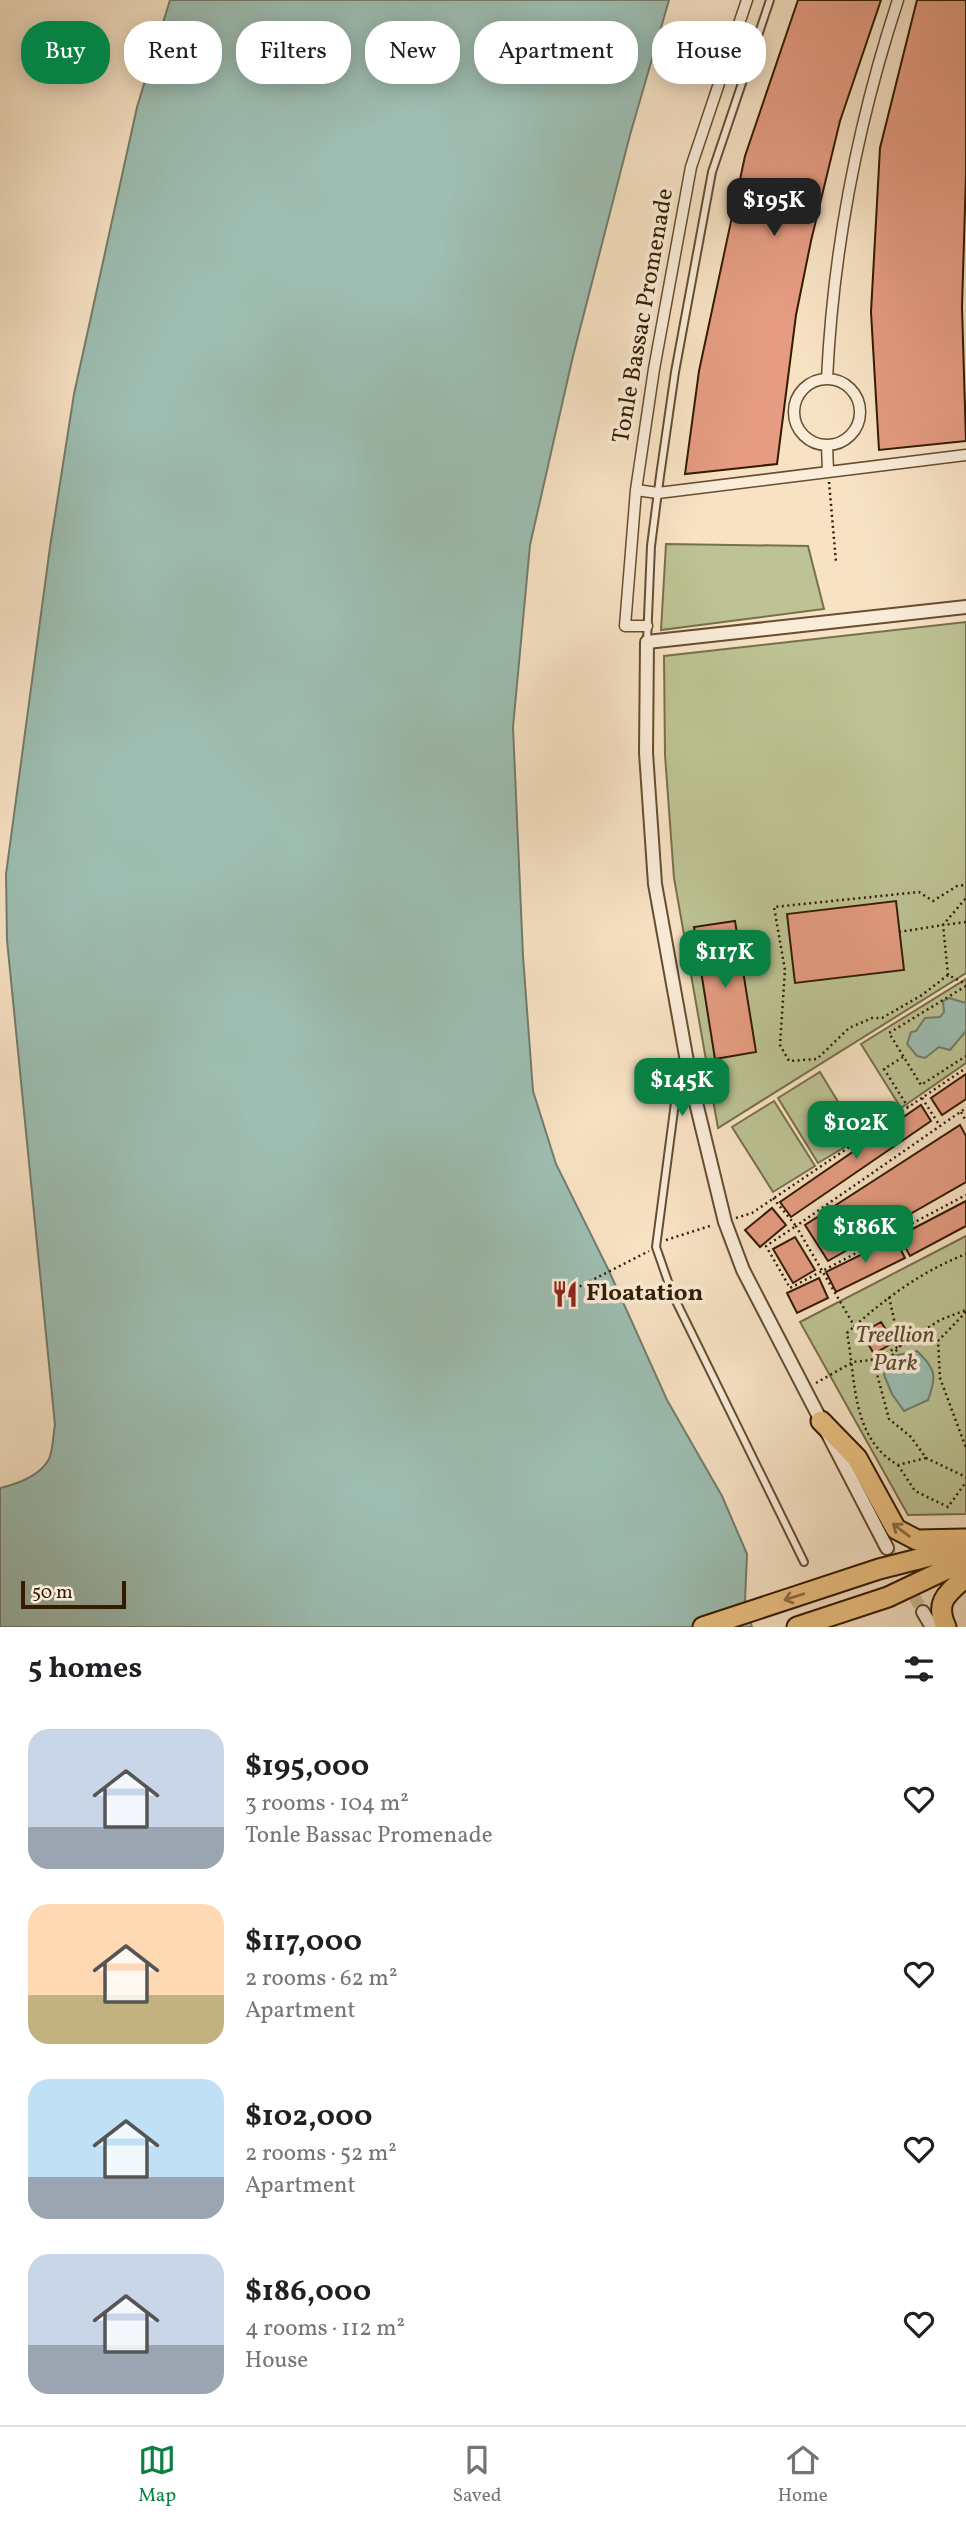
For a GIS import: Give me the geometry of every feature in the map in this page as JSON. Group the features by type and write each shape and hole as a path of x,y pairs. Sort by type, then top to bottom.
{"main road":[{"path":"821,1421 857,1458 896,1529 917,1540 966,1539"},
{"path":"703,1627 859,1576 966,1547"},
{"path":"797,1627 926,1581 966,1560"},
{"path":"946,1627 940,1611 943,1602 966,1577"}],"street":[{"name":"Tonle Bassac Promenade","path":"647,625 625,626 636,490 654,369 691,167 747,0"},
{"path":"827,379 830,314 856,149 898,0"},
{"path":"827,379 849,387 859,402 860,411 855,429 849,436 827,445 805,437 795,420 794,411 796,401 807,386 827,379"},
{"path":"827,445 828,471"},
{"path":"636,490 658,493 966,455"},
{"path":"887,1548 743,1270 725,1222 690,1078 655,884 646,753 647,642 966,607"},
{"path":"923,1612 932,1627"}],"lane":[{"path":"647,642 651,546 658,493 675,373 712,172 770,0"},
{"path":"690,1078 678,1080 656,1247 672,1293 804,1562"}],"path":[{"path":"830,486 836,562"},
{"path":"948,975 922,995 882,1018 872,1018 849,1028 817,1059 789,1061 780,1045 785,970 774,908 919,892 933,901 957,886 966,885"},
{"path":"948,975 943,925 966,898"},
{"path":"899,932 966,922"},
{"path":"948,975 966,985 889,1033 921,1086 966,1056"},
{"path":"904,1057 884,1069 908,1107"},
{"path":"565,1294 671,1237 752,1213 966,1068"},
{"path":"922,1098 940,1125"},
{"path":"966,1108 766,1246 790,1288 966,1195"},
{"path":"961,1112 966,1121"},
{"path":"773,1198 796,1226 855,1326"},
{"path":"900,1346 877,1374 889,1419 911,1437 926,1458 966,1479 948,1507 915,1491 898,1465 882,1455 864,1424 852,1378 853,1362 847,1334 889,1296 939,1265 966,1254"},
{"path":"889,1296 900,1346"},
{"path":"804,1390 853,1362 871,1360 940,1321 966,1311"},
{"path":"966,1311 939,1341 940,1378 966,1448"},
{"path":"898,1465 926,1458"}],"green space":[{"path":"666,544 808,546 824,609 661,630"},
{"path":"966,622 966,973 718,1128 674,878 665,755 664,656"},
{"path":"966,979 966,1063 901,1108 861,1044"},
{"path":"820,1072 860,1138 818,1163 778,1098"},
{"path":"774,1101 815,1166 773,1192 732,1127"},
{"name":"Treellion Park","path":"966,1236 966,1514 908,1515 800,1322"}],"water":[{"path":"170,0 669,0 663,21 652,21 652,59 573,356 530,545 513,727 523,956 533,1091 556,1164 609,1271 667,1400 722,1496 747,1554 745,1602 752,1627 0,1627 0,1488 28,1478 45,1465 51,1452 55,1425 7,940 6,874 50,547 74,394 137,107 144,84 222,84 222,21 164,21"},
{"path":"949,998 966,1003 966,1031 950,1050 939,1047 925,1058 917,1056 907,1044 911,1032 916,1031 925,1018 940,1017 944,1012 943,1001"},
{"path":"917,1351 931,1368 933,1385 928,1400 904,1411 892,1394 884,1375 892,1356"}],"building":[{"path":"798,0 881,0 840,121 811,241 796,315 777,464 685,474 699,371 745,156"},
{"path":"917,0 966,0 966,174 962,307 966,441 879,450 871,312 880,148"},
{"path":"896,901 904,970 795,983 787,914"},
{"path":"735,921 756,1052 715,1059 694,927"},
{"path":"966,1074 966,1099 942,1115 931,1098"},
{"path":"921,1105 931,1121 791,1217 780,1202"},
{"path":"960,1125 966,1136 966,1182 828,1261 805,1225"},
{"path":"966,1201 966,1226 910,1256 899,1236"},
{"path":"772,1208 786,1225 760,1247 745,1230"},
{"path":"795,1237 815,1270 793,1283 773,1249"},
{"path":"895,1238 905,1258 836,1292 826,1272"},
{"path":"819,1278 828,1298 797,1313 787,1293"},
{"path":"881,1322 894,1342 874,1354 862,1333"}],"tunnel":[{"path":"887,1548 923,1612"}],"place":[{"name":"Floatation","path":"565,1294"}]}
